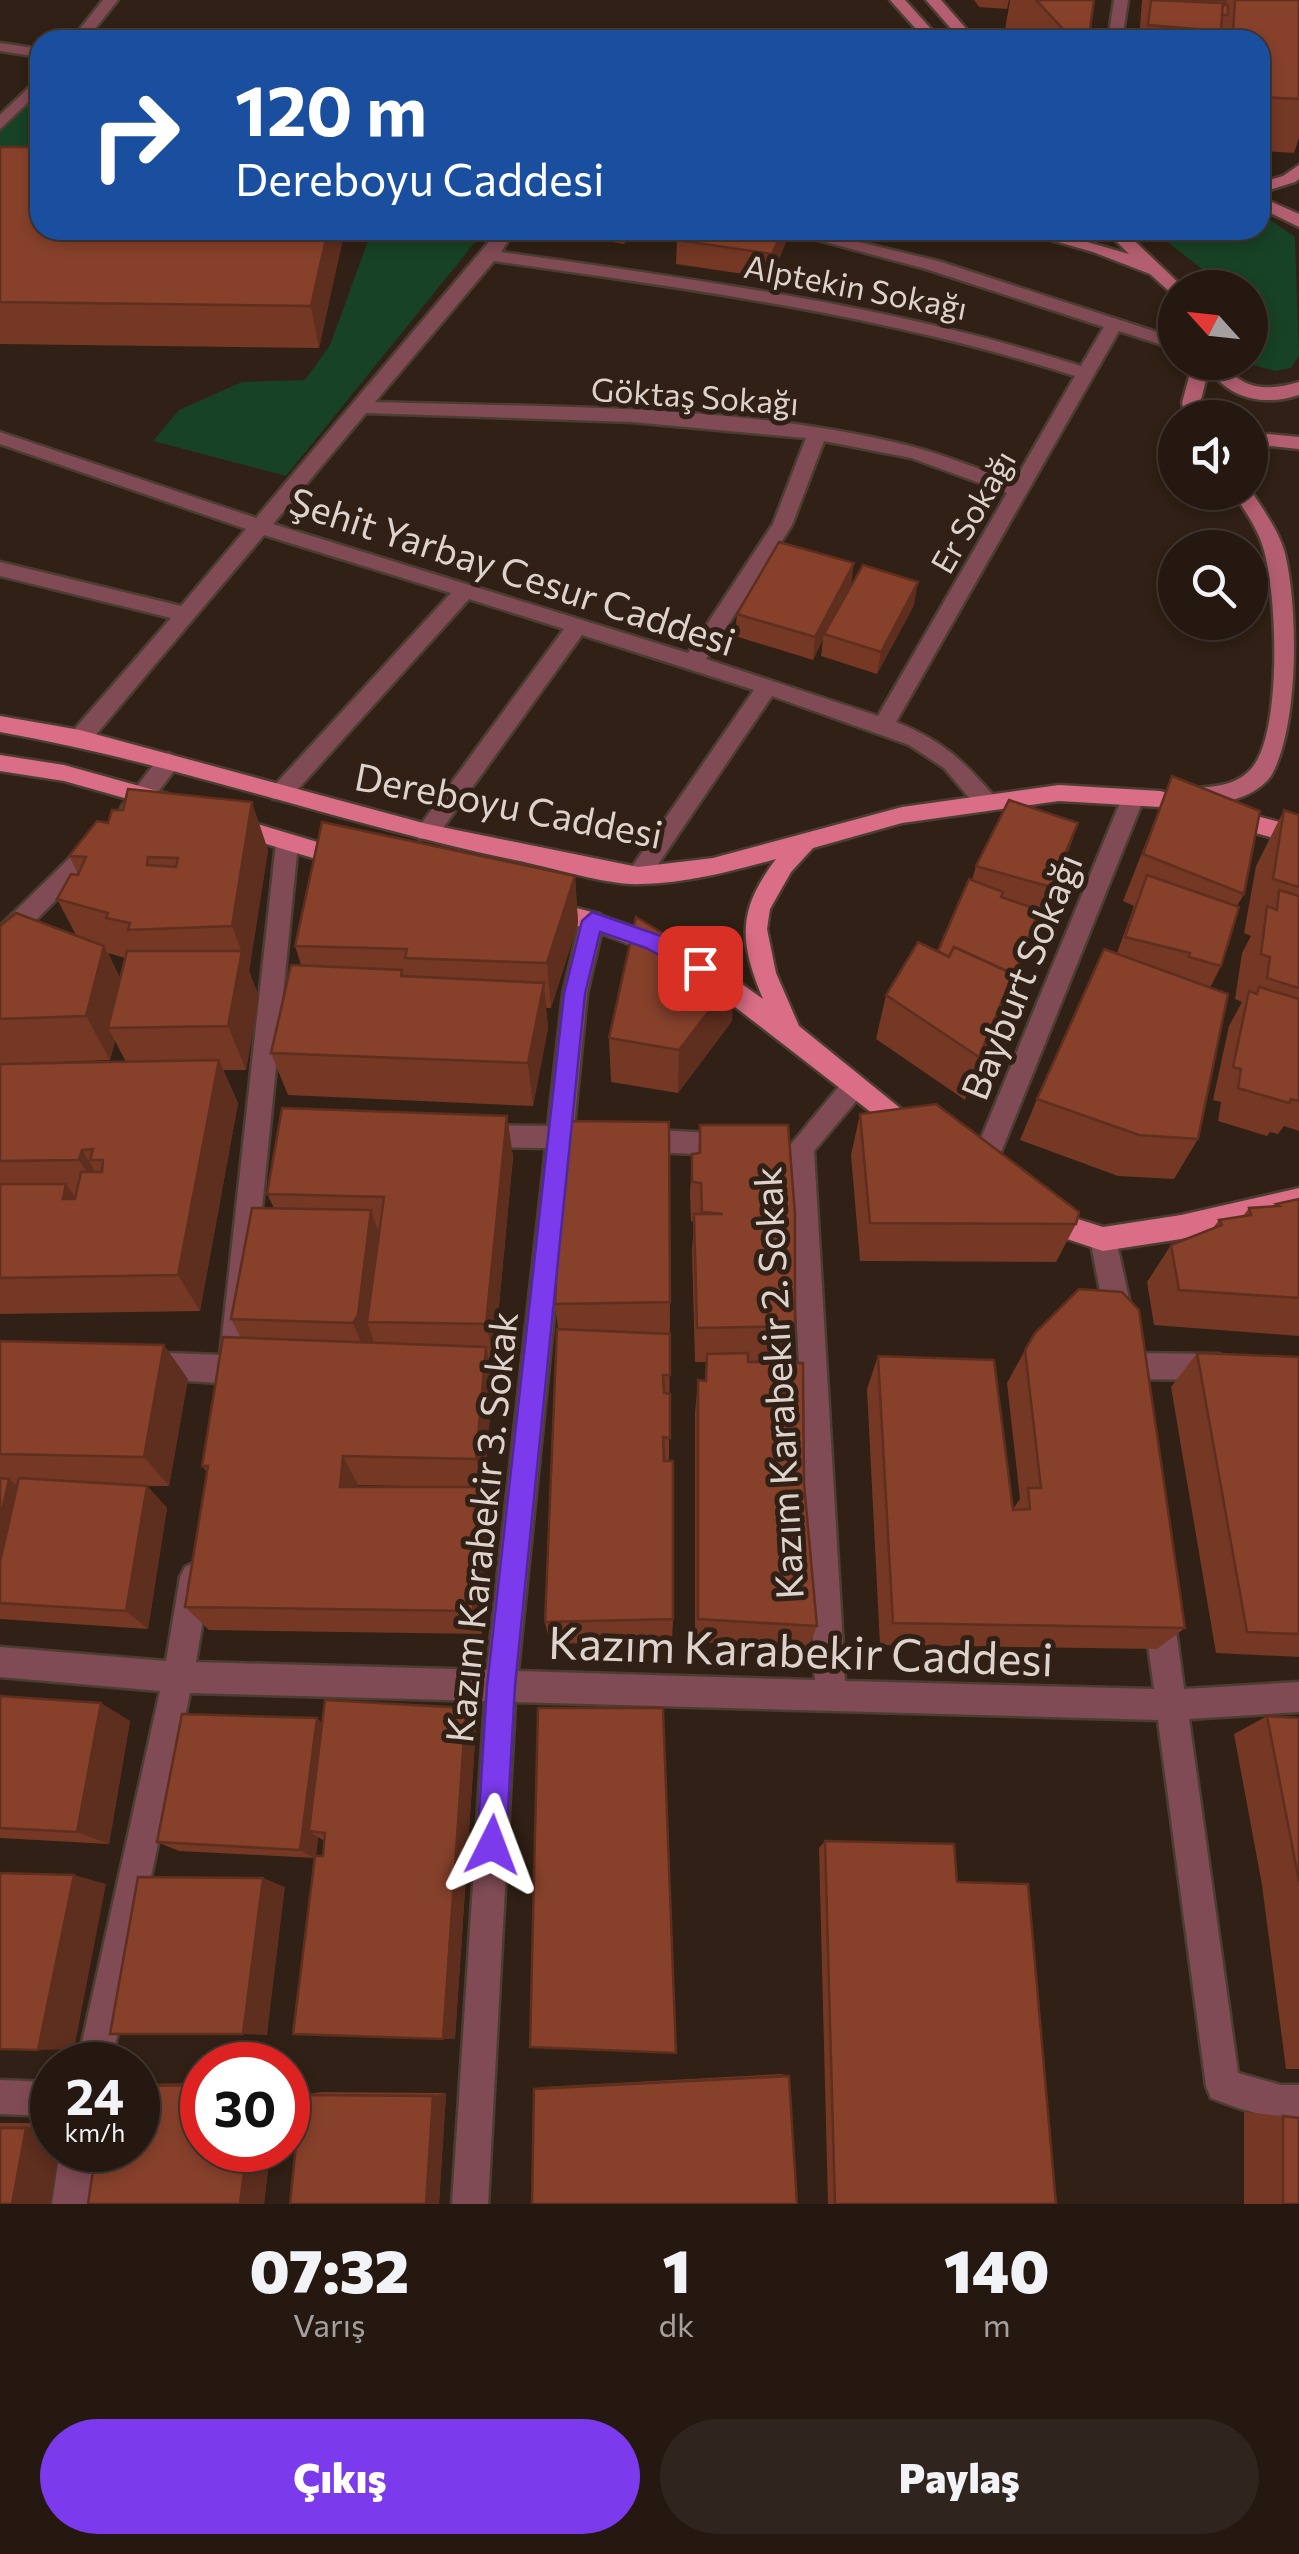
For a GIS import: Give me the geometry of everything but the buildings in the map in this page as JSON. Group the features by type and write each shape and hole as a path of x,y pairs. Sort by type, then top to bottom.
{"main road":[{"name":"Dereboyu Caddesi","path":"0,724 80,738 427,834 638,876 676,874 713,866 902,815 1059,793 1160,799 1299,836"},
{"path":"0,763 64,773 145,795 287,844 364,864"},
{"path":"790,1032 761,970 754,934 760,897 778,868 809,838"},
{"path":"516,902 592,921 654,942 685,959 790,1032 930,1148"},
{"path":"1015,1208 1056,1227 1103,1239 1181,1227 1299,1200"}],"street":[{"path":"86,30 111,0"},
{"path":"897,0 925,30"},
{"path":"934,0 960,30"},
{"path":"1116,30 1121,0"},
{"path":"0,47 30,52"},
{"path":"0,124 30,92"},
{"path":"1270,185 1288,179 1299,170"},
{"path":"1270,206 1299,222"},
{"path":"80,738 500,240"},
{"path":"830,240 932,265 1158,339"},
{"path":"1066,240 1099,248 1158,271"},
{"path":"1125,240 1158,271"},
{"name":"Alptekin Sokağı","path":"490,254 819,306 969,337 1086,373"},
{"name":"Er Sokağı","path":"883,726 1114,326"},
{"path":"1226,380 1255,394 1274,396 1299,388"},
{"name":"Göktaş Sokağı","path":"360,407 686,422 816,434 904,451 1018,490"},
{"path":"693,662 782,526 816,434"},
{"name":"Şehit Yarbay Cesur Caddesi","path":"0,438 258,526 693,662 883,726 917,739 952,762 985,801"},
{"path":"1268,440 1299,444"},
{"path":"1160,799 1206,798 1239,790 1263,771 1278,742 1283,708 1281,614 1273,546 1252,510"},
{"path":"0,569 185,614"},
{"path":"281,793 465,591"},
{"path":"427,834 577,626"},
{"path":"638,876 767,688"},
{"path":"0,941 145,795 169,761"},
{"name":"Bayburt Sokağı","path":"975,1181 1133,798"},
{"path":"226,1406 266,1134 251,1095 287,844"},
{"name":"Kazım Karabekir 3. Sokak","path":"470,2204 501,1686 574,994 592,921"},
{"name":"Kazım Karabekir 2. Sokak","path":"831,1695 782,1147 854,1086"},
{"path":"446,1136 560,1136 782,1147"},
{"path":"1103,1239 1134,1404"},
{"path":"116,1364 232,1368"},
{"path":"1129,1366 1242,1366"},
{"path":"99,2042 178,1677 202,1542"},
{"path":"1156,1592 1223,2086 1280,2102 1299,2102"},
{"name":"Kazım Karabekir Caddesi","path":"0,1662 178,1677 1170,1706 1299,1697"},
{"path":"0,2097 30,2098"},
{"path":"70,2204 75,2172"}],"green space":[{"path":"30,104 30,181 0,183 0,127"},
{"path":"1270,220 1295,237 1299,356 1291,368 1268,369 1268,270 1203,270 1165,240 1270,240"},
{"path":"368,240 477,240 286,476 153,441 179,410 242,382 305,380 330,345"}],"route":[{"path":"492,1845 501,1686 574,994 592,921 654,942 700,968"}]}
